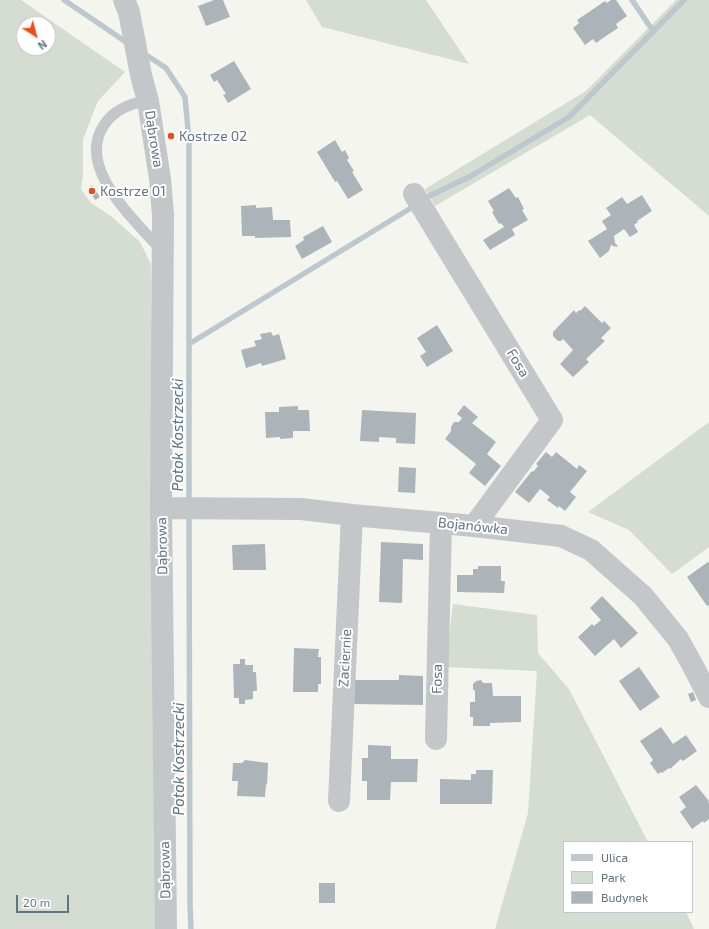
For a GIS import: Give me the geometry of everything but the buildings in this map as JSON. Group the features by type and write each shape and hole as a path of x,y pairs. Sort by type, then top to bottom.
{"street":[{"name":"Dąbrowa","path":"124,0 129,12 132,33 148,101 160,179 163,215 169,509 166,929"},
{"name":"Fosa","path":"414,194 552,420 474,526"},
{"name":"Bojanówka","path":"169,509 301,509 561,536 592,550 643,596 678,639 694,666 709,697"},
{"name":"Zaciernie","path":"338,801 352,515"},
{"name":"Fosa","path":"436,739 441,523"}],"lane":[{"path":"148,101 136,103 120,110 108,118 100,132 97,146 97,161 110,189 163,253"}],"green space":[{"path":"0,0 21,0 44,16 16,16 16,56 56,56 56,24 125,72 98,101 83,139 83,176 81,189 91,203 111,216 140,242 151,264 158,929 0,929"},
{"path":"306,0 426,0 469,64 322,27"},
{"path":"676,0 709,0 709,216 590,115 435,206 425,189 586,91"},
{"path":"709,422 709,547 672,574 629,530 588,512"},
{"path":"453,604 537,615 538,653 569,689 647,841 563,841 563,913 686,913 694,929 495,929 528,813 537,671 445,667"}],"waterway":[{"name":"Potok Kostrzecki","path":"64,0 129,44"},
{"path":"632,0 653,31"},
{"path":"429,196 471,176 569,117 684,0"},
{"name":"Potok Kostrzecki","path":"143,53 166,68 185,97 189,140 189,504"},
{"path":"189,344 411,208"},
{"name":"Potok Kostrzecki","path":"189,512 191,929"}],"place":[{"name":"Kostrze 02","path":"171,136"},
{"name":"Kostrze 01","path":"92,191"}]}
